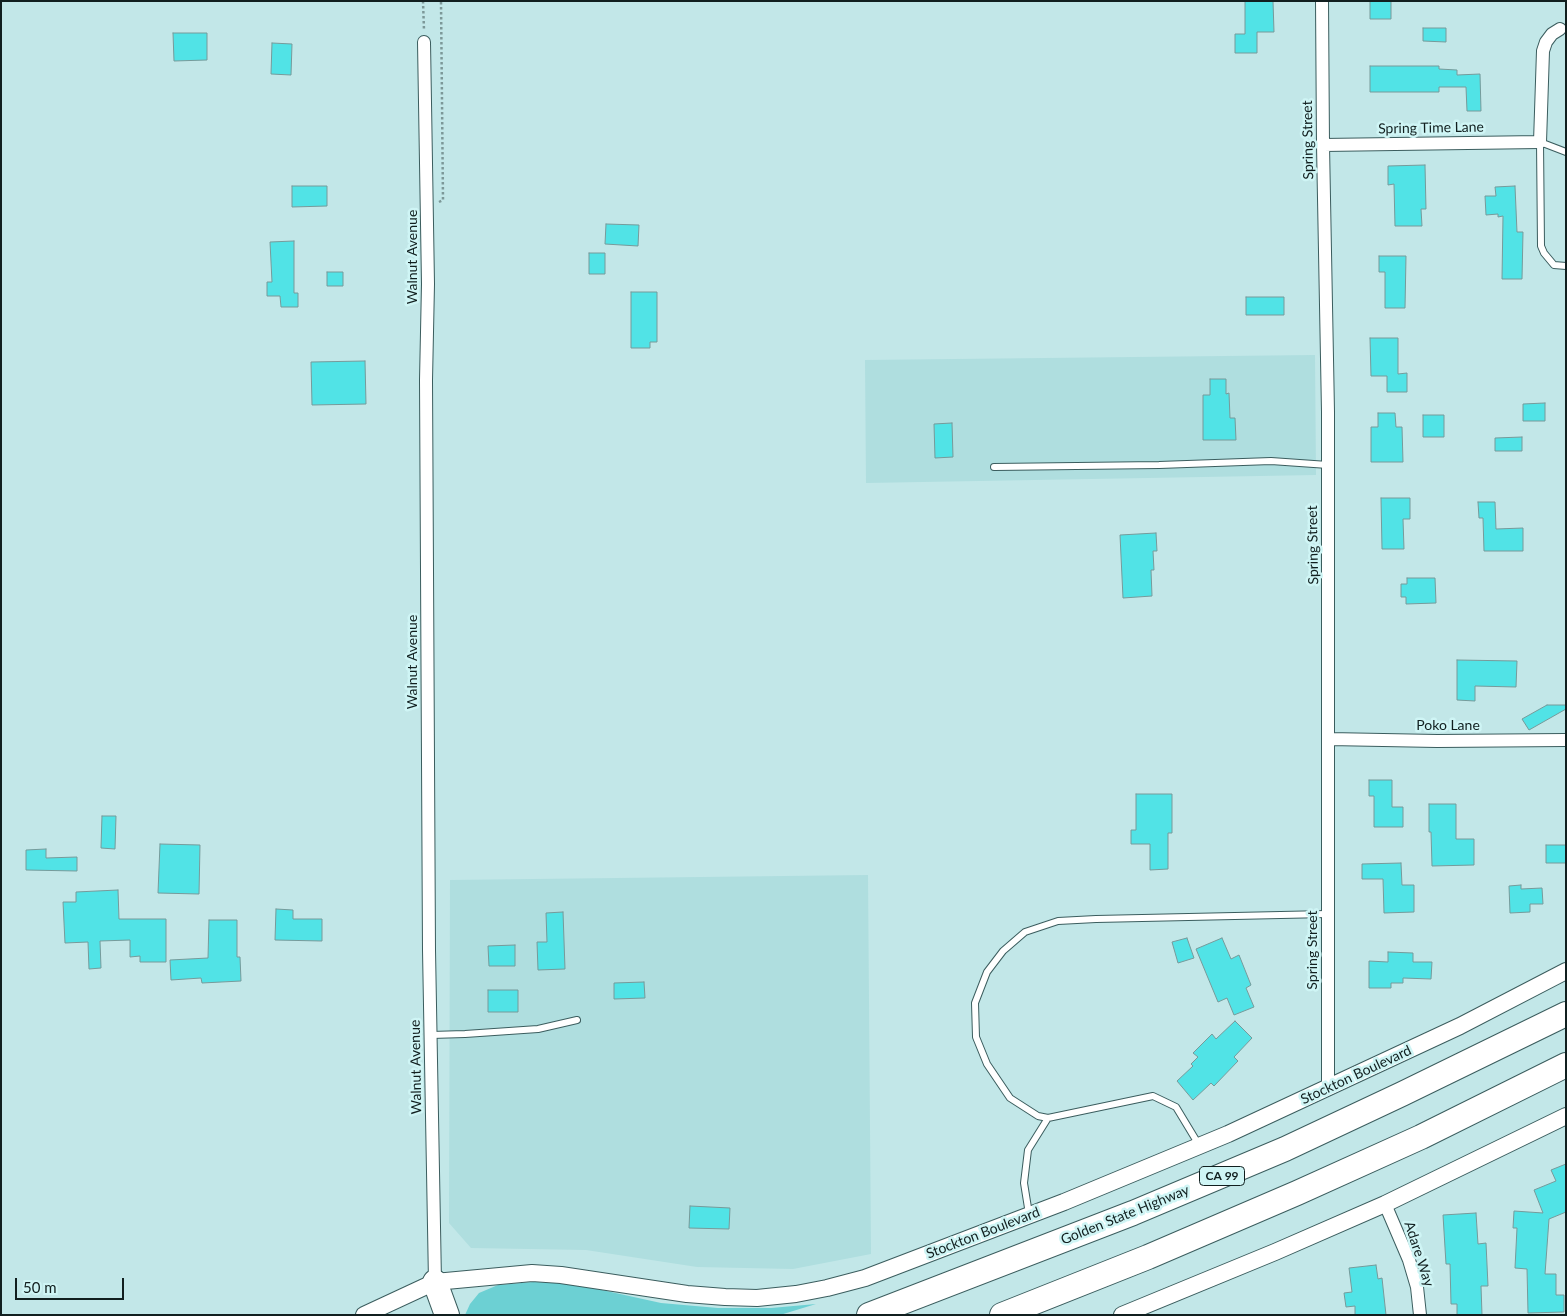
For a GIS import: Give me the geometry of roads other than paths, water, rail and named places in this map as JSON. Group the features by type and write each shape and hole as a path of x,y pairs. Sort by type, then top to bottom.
{"highway":[{"name":"Golden State Highway","path":"869,1315 1133,1213 1285,1149 1566,1014"},
{"path":"1002,1315 1148,1257 1297,1193 1421,1137 1566,1066"},
{"path":"434,1315 436,1282"},
{"path":"436,1282 447,1315"}],"street":[{"name":"Spring Street","path":"1322,1 1328,412 1328,1089"},
{"path":"1540,142 1543,51 1546,42 1552,34 1560,29"},
{"name":"Walnut Avenue","path":"424,42 428,284 426,390 431,1035 436,1282"},
{"name":"Spring Time Lane","path":"1323,144 1540,142"},
{"name":"Poko Lane","path":"1329,739 1437,741 1566,740"},
{"name":"Stockton Boulevard","path":"364,1315 436,1282 532,1273 561,1275 687,1294 758,1298 796,1294 864,1278 1029,1215 1200,1146 1328,1089 1460,1026 1566,972"},
{"path":"1122,1315 1276,1252 1385,1204 1566,1116"},
{"name":"Adare Way","path":"1385,1204 1398,1232 1417,1287 1420,1315"}],"lane":[{"path":"1566,152 1540,142 1541,246 1554,265 1566,266"},
{"path":"994,467 1159,465 1271,461 1328,465"},
{"path":"1200,1146 1176,1107 1154,1096 1048,1118 1038,1116 1010,1098 987,1064 976,1037 975,1004 987,972 1003,951 1025,932 1058,921 1096,918 1327,914"},
{"path":"431,1035 538,1029 577,1020"},
{"path":"1029,1215 1024,1183 1028,1150 1048,1118"}]}
